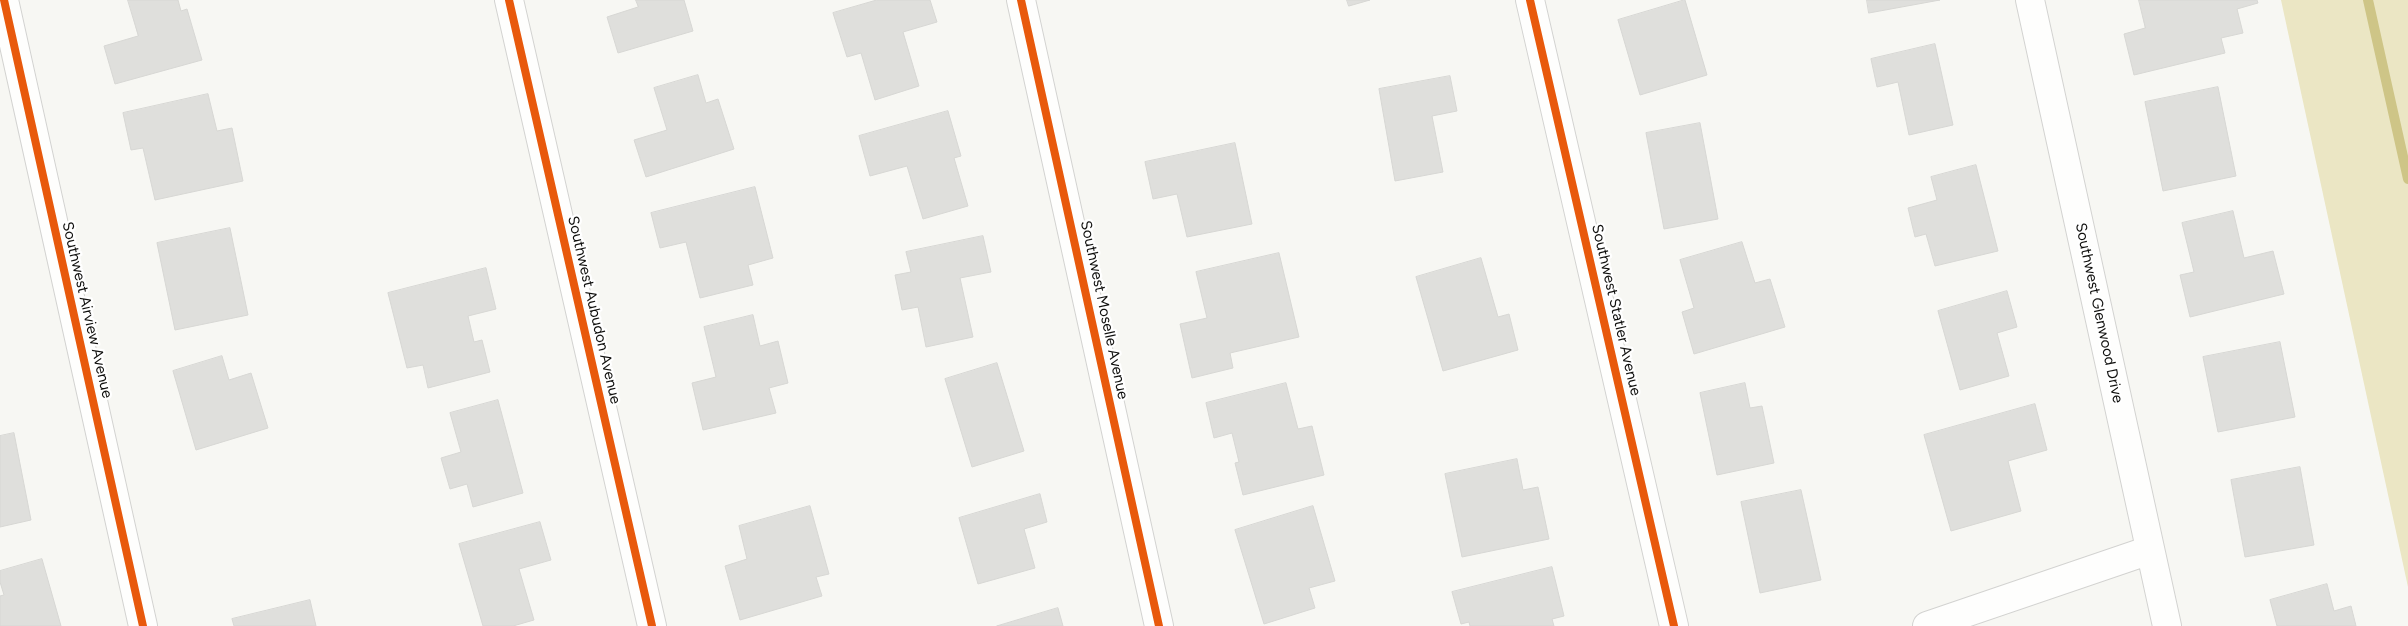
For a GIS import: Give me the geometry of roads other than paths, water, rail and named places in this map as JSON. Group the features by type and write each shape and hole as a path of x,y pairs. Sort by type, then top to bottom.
{"street":[{"name":"Southwest Airview Avenue","path":"4,0 143,626"},
{"name":"Southwest Aubudon Avenue","path":"509,0 652,626"},
{"name":"Southwest Moselle Avenue","path":"1021,0 1159,626"},
{"name":"Southwest Statler Avenue","path":"1530,0 1674,626"},
{"name":"Southwest Glenwood Drive","path":"2030,0 2167,626"},
{"path":"1927,626 2150,550"}],"waterway":[{"path":"2368,0 2408,179"}]}
